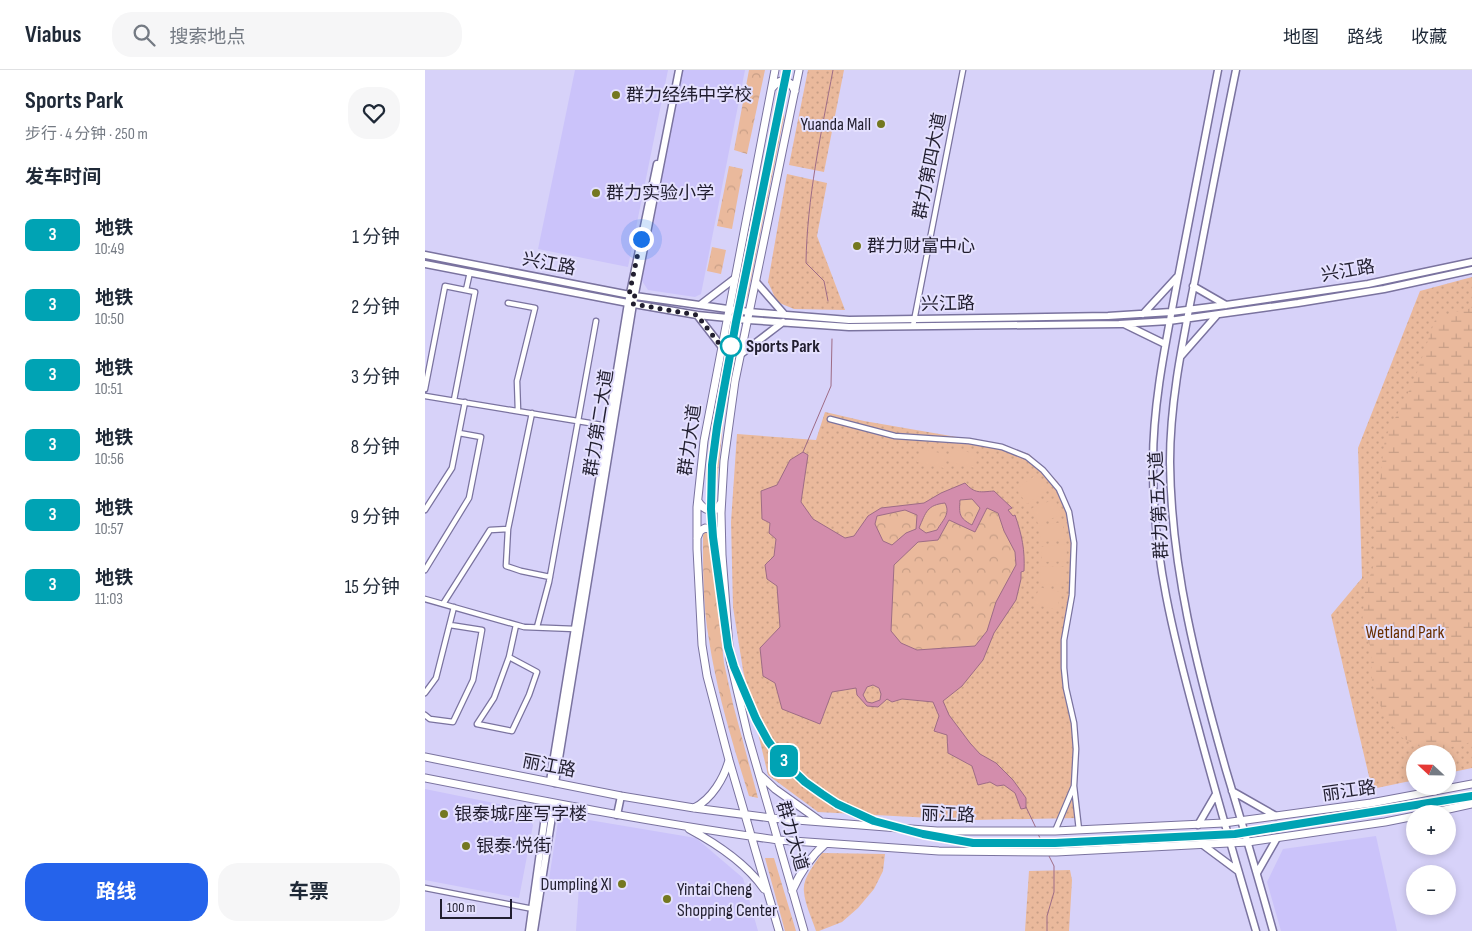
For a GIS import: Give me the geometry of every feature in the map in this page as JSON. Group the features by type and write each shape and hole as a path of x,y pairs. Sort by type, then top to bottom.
{"main road":[{"name":"群力第二大道","path":"552,782 608,426 630,303 678,70"},
{"name":"群力大道","path":"775,70 704,441 697,500 697,540 702,645 707,676 729,760 779,931"},
{"name":"群力大道","path":"799,70 749,312 729,422 721,503 721,536 730,660 777,840 804,931"},
{"name":"群力第五大道","path":"1218,70 1165,344 1156,410 1153,461 1155,514 1159,560 1176,648 1255,931"},
{"name":"群力第五大道","path":"1236,70 1186,320 1172,413 1170,462 1172,519 1181,589 1203,690 1273,931"},
{"path":"772,88 778,82 785,80 791,84 795,91"},
{"name":"兴江路","path":"425,255 632,296 749,312 784,314 820,322"},
{"name":"兴江路","path":"913,323 1171,312 1368,284 1472,262"},
{"name":"兴江路","path":"425,264 697,315 783,322 849,323 1169,322 1298,304 1472,270"},
{"path":"1143,314 1178,276"},
{"path":"700,305 734,279"},
{"path":"756,282 784,314"},
{"path":"1193,286 1226,305"},
{"name":"群力第二大道","path":"552,782 630,303"},
{"path":"1180,357 1217,314"},
{"path":"697,315 721,346"},
{"path":"741,354 783,322"},
{"path":"1123,323 1165,344"},
{"path":"697,500 703,508 711,510 717,509 721,503"},
{"path":"697,540 700,531 705,528 717,531 721,536"},
{"name":"丽江路","path":"425,757 621,796 694,808 771,818 937,832 1055,832 1224,823 1371,803 1472,784"},
{"path":"694,808 705,801 712,793 729,760"},
{"path":"759,774 803,810 823,822"},
{"name":"丽江路","path":"425,778 617,815 751,837 939,851 1056,852 1248,842 1406,818"},
{"path":"1232,791 1276,816"},
{"path":"1198,825 1216,794"},
{"path":"617,815 621,796"},
{"path":"529,931 551,803"},
{"path":"1456,807 1472,804"},
{"path":"685,826 712,842 745,868 759,881 768,893"},
{"path":"1257,873 1277,838"},
{"path":"792,891 806,865 825,844"},
{"path":"1203,845 1238,870"},
{"path":"534,909 534,931"}],"street":[{"name":"群力第四大道","path":"913,323 963,70"},
{"path":"466,290 470,272"},
{"path":"425,389 445,286 475,292 455,400"},
{"path":"508,303 535,308 517,381 518,411"},
{"path":"537,627 550,577 596,321"},
{"path":"425,396 608,426"},
{"path":"425,510 452,468 465,402"},
{"path":"532,413 508,528 506,566 550,577"},
{"path":"830,419 895,436 969,441 1003,447 1027,457 1043,470 1059,489 1069,512 1074,543 1073,595 1064,640 1064,668 1066,688 1075,723 1074,786 1079,831"},
{"path":"425,570 469,498 481,437 459,433"},
{"path":"443,604 490,530 508,528"},
{"path":"425,599 523,627 575,629"},
{"path":"425,693 436,678 454,607"},
{"path":"425,715 430,719 453,722 473,680 482,630 449,625"},
{"path":"509,657 537,672 512,732 477,724 494,698 509,657 516,625"},
{"path":"1055,832 1074,786"},
{"path":"425,888 534,909"}],"shaded area":[{"name":"群力实验小学","path":"575,70 668,70 628,267 538,249"},
{"path":"683,70 745,70 701,294 695,297 648,290 642,281"},
{"path":"803,452 808,455 801,502 813,519 845,538 854,536 868,516 881,508 924,503 941,493 965,483 978,492 994,491 1012,508 1008,510 1013,516 1015,515 1024,556 1024,571 1021,572 1016,600 994,633 983,660 962,686 943,701 949,715 970,743 980,754 996,763 1013,780 1026,798 1026,808 1021,809 1015,793 1004,785 997,786 990,782 978,785 972,766 948,753 947,735 934,731 939,716 933,702 902,699 892,702 887,699 878,707 867,706 857,695 856,688 832,692 820,724 782,709 775,683 763,676 760,648 780,627 777,586 767,579 765,565 774,556 776,539 769,533 770,523 762,519 761,491 777,485 790,460","holes":["972,499 980,508 972,525 961,515 960,500","945,503 947,507 945,517 937,530 926,533 919,528 923,518 928,510","987,508 998,513 1004,531 1015,552 1016,565 996,602 987,631 975,646 917,650 901,643 891,631 894,565 918,542 938,540 949,520 975,532","905,510 917,515 916,529 906,533 892,545 883,541 875,524 877,516","873,685 879,688 881,694 880,700 872,703 867,702 863,695 867,687"]},
{"path":"425,789 523,809 533,825 519,898 425,880"},
{"name":"Yintai Cheng Shopping Center","path":"559,815 696,838 743,878 758,931 576,931 579,885 549,879"},
{"path":"1376,836 1397,931 1281,931 1267,882 1283,849"}],"green space":[{"path":"749,70 765,70 747,154 734,150"},
{"path":"808,70 844,70 824,172 789,165"},
{"path":"783,84 787,86 783,107 784,117 747,298 739,297 778,86"},
{"path":"729,166 743,169 732,229 717,226"},
{"path":"787,174 827,183 817,236 845,310 794,309 777,302 768,282"},
{"path":"712,247 726,250 721,274 707,271"},
{"name":"Wetland Park","path":"1472,277 1472,768 1456,771 1456,745 1406,745 1406,782 1372,789 1331,615 1362,578 1358,448 1420,291"},
{"name":"Wetland Park","path":"1472,308 1472,742 1456,746 1416,745 1399,736 1378,702 1372,682 1371,648 1362,625 1365,591 1376,558 1376,513 1385,438 1414,381 1436,317"},
{"path":"729,333 739,335 723,424 715,502 711,506 707,504 706,475 709,446"},
{"path":"825,412 864,421 1003,445 1029,454 1058,482 1070,510 1074,552 1074,600 1062,642 1062,672 1073,729 1079,818 970,820 818,812 768,775 743,670 733,607 731,522 737,434 816,440"},
{"path":"920,449 946,454 944,468 917,462"},
{"path":"952,449 978,454 975,468 949,462"},
{"path":"1036,475 1047,490 1027,504 1016,489"},
{"path":"972,499 980,507 972,525 962,517 960,500"},
{"path":"1055,499 1061,515 1038,524 1032,508"},
{"path":"945,503 946,516 937,529 926,533 919,528 927,510"},
{"path":"986,508 998,512 1004,531 1015,552 1016,565 996,602 987,631 975,646 917,650 901,643 891,631 894,565 918,542 938,540 949,520 975,532"},
{"path":"905,510 917,515 916,529 906,533 892,545 883,541 875,524 877,516"},
{"path":"1062,522 1066,539 1041,542 1039,526"},
{"path":"704,532 711,533 724,663 758,798 749,796 716,680 704,601"},
{"path":"1066,544 1067,561 1042,562 1041,547"},
{"path":"1041,566 1066,567 1065,585 1040,584"},
{"path":"1039,587 1061,592 1057,610 1034,604"},
{"path":"822,853 885,854 883,871 874,889 858,908 842,922 816,931 806,901 804,887 810,871"},
{"path":"765,858 774,858 796,931 785,931"},
{"path":"1070,870 1072,880 1069,931 1025,931 1029,871"}],"waterway":[{"path":"828,301 824,281 806,263 812,190 833,70"},
{"path":"803,452 831,386 832,339"},
{"path":"1026,807 1036,828"},
{"path":"1038,834 1045,848"},
{"path":"1047,931 1047,916 1054,892 1054,866 1048,854"}],"metro line":[{"name":"3","path":"787,70 736,322 717,427 712,465 711,509 728,647 734,667 756,719 768,741 783,761 805,782 837,804 874,821 934,837 973,843 1055,843 1235,834 1472,796"}],"place":[{"name":"群力经纬中学校","path":"616,95"},
{"name":"Yuanda Mall","path":"881,124"},
{"name":"群力实验小学","path":"596,193"},
{"name":"群力财富中心","path":"857,246"},
{"name":"Sports Park","path":"731,346"},
{"name":"银泰城F座写字楼","path":"444,814"},
{"name":"银泰·悦街","path":"466,846"},
{"name":"Dumpling XI","path":"622,884"},
{"name":"Yintai Cheng Shopping Center","path":"667,899"}],"route":[{"path":"641,239 629,295 635,296 633,304 697,315 721,346 731,346"}]}
